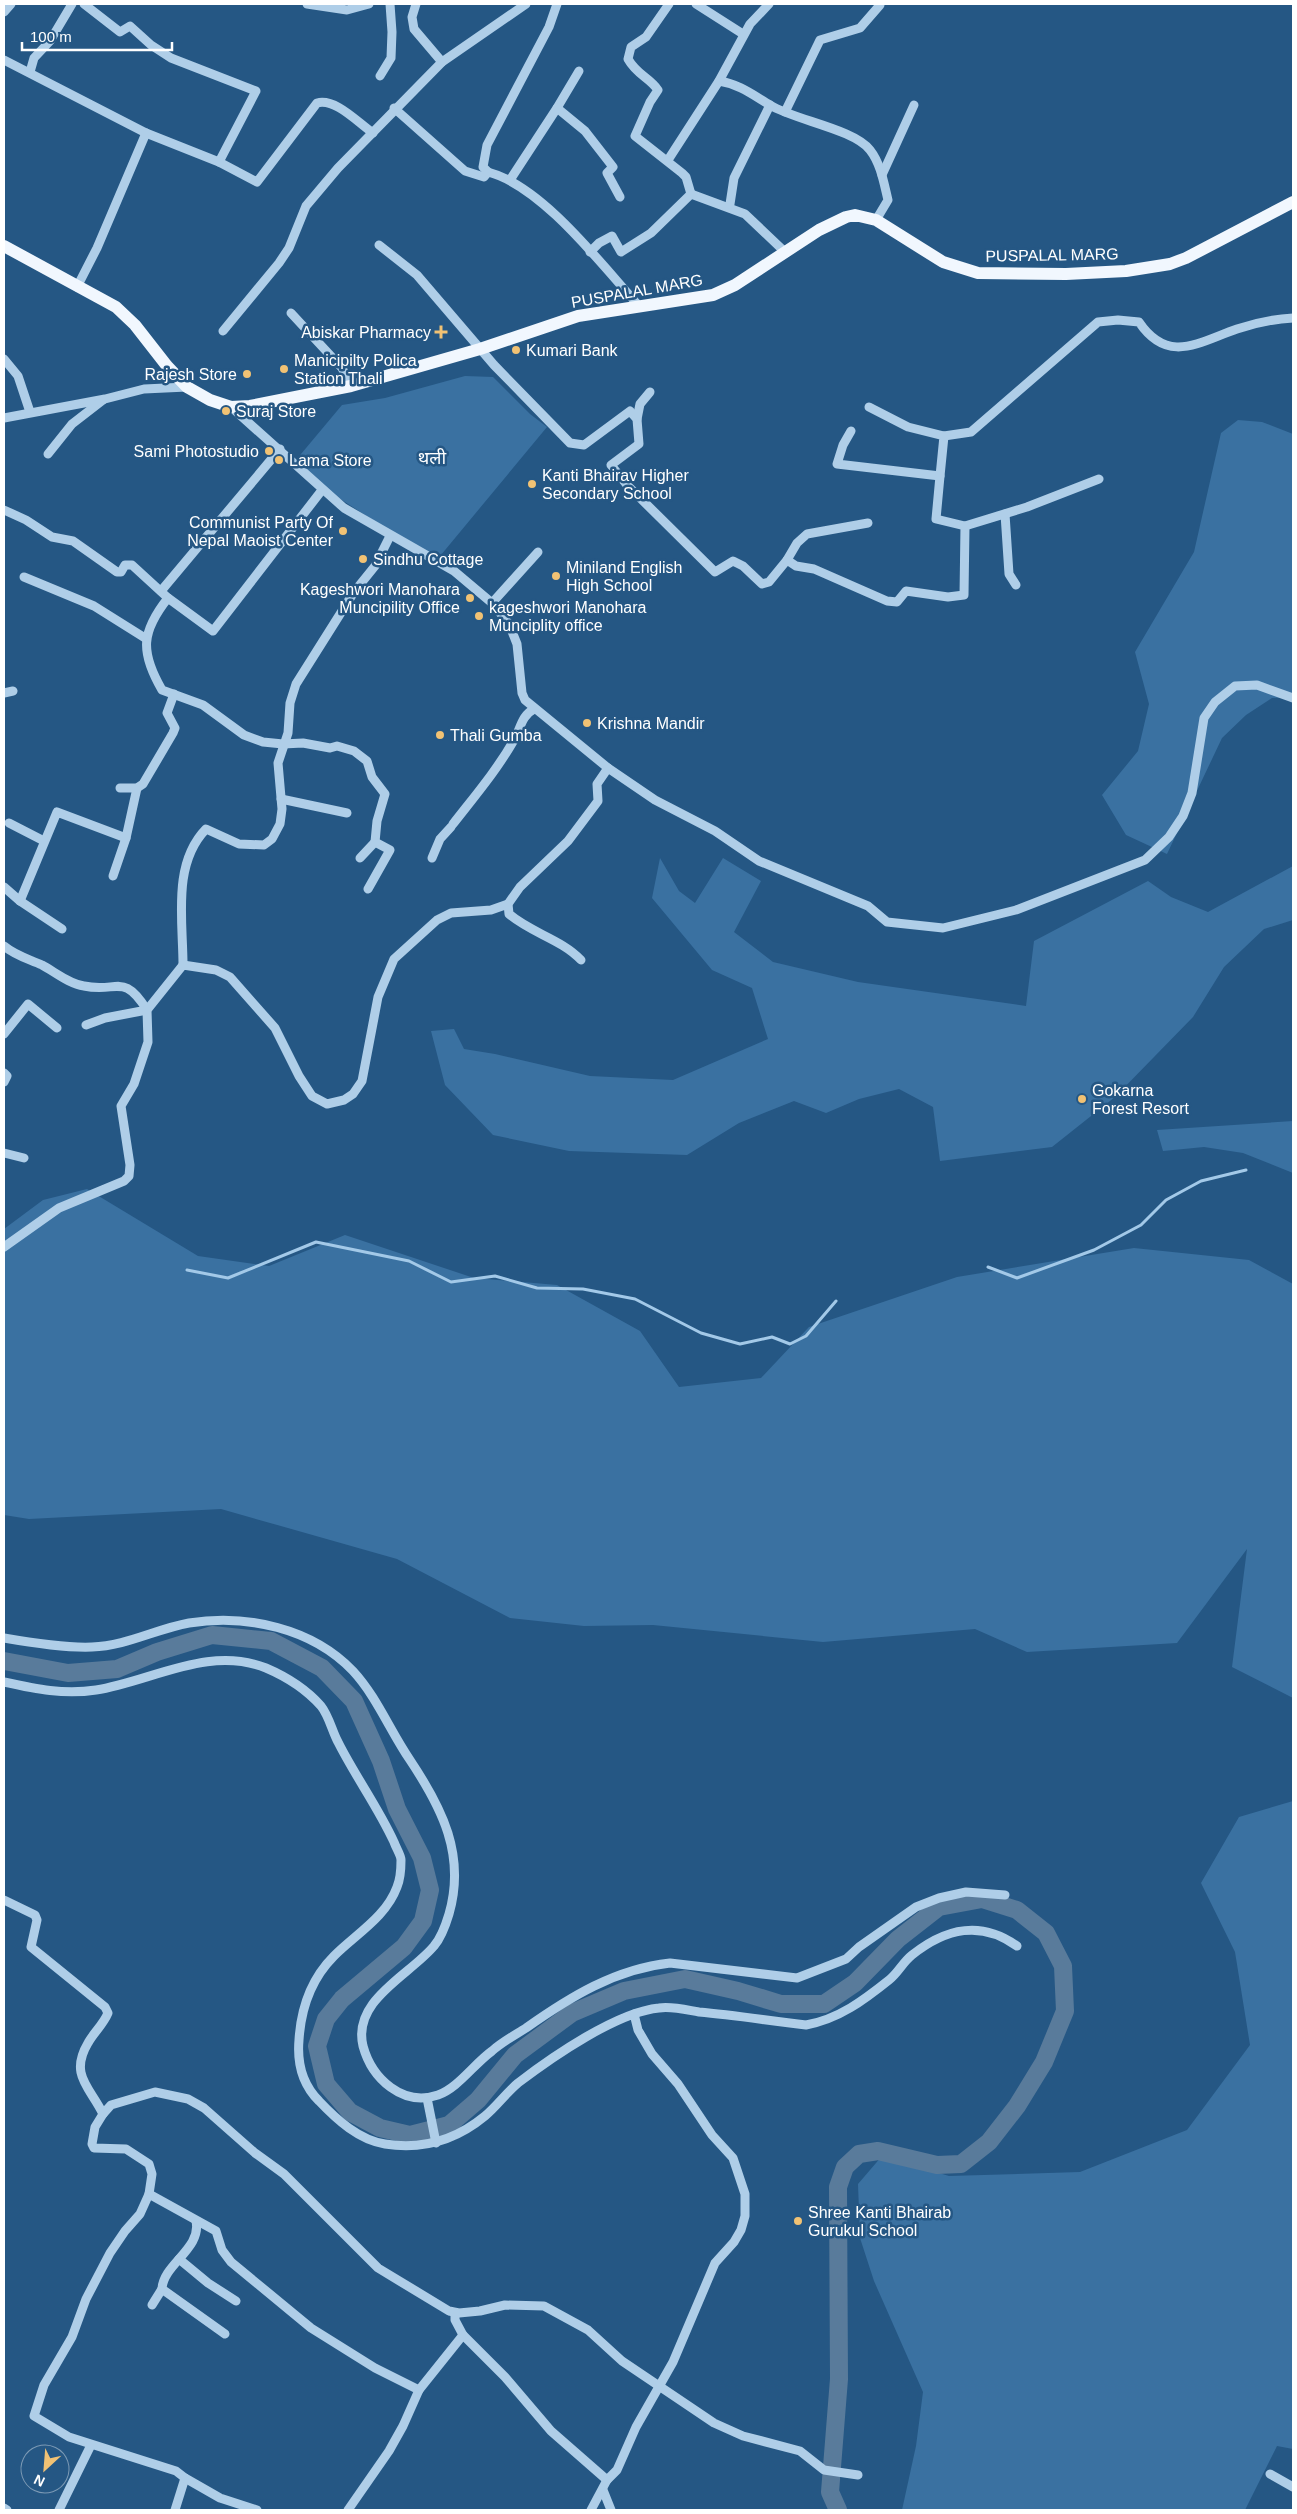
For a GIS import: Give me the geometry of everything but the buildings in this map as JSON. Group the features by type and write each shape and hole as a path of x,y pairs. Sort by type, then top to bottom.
{"main road":[{"name":"PUSPALAL MARG","path":"4,246 27,257 76,287 102,299 127,316 187,387 210,400 232,407 250,406 351,386 480,349 578,316 713,295 735,285 819,230 846,216 855,215 876,220 909,242 960,269 978,273 1075,273 1126,271 1170,264 1186,258 1293,202"}],"street":[{"path":"4,11 6,4"},
{"path":"4,11 11,4"},
{"path":"30,72 34,58 50,41 72,4"},
{"path":"84,4 120,32 130,26 150,46 171,58 256,91 218,162"},
{"path":"307,4 347,10 369,4"},
{"path":"380,76 391,58 390,4"},
{"path":"416,4 412,17 414,30 442,62"},
{"path":"223,331 279,263 288,248 306,206 338,168 373,133 394,108 442,62 526,4"},
{"path":"556,4 549,27 486,145 483,167 488,172 510,180 551,209 639,306"},
{"path":"669,4 646,37 630,47 628,59 634,69 654,83 658,90 650,102 635,136 668,160 686,177 691,194"},
{"path":"696,4 743,34"},
{"path":"668,160 719,81 743,34 759,13 770,4"},
{"path":"785,112 820,40 860,28 880,5"},
{"path":"4,60 146,133 218,162 257,182 317,103 323,102 346,113 373,133"},
{"path":"510,180 579,71"},
{"path":"719,81 730,83 756,94 770,106 850,136 870,150 882,175 888,200 876,220"},
{"path":"882,175 914,105"},
{"path":"730,204 734,178 770,106"},
{"path":"394,108 465,171 484,176 488,172"},
{"path":"557,108 585,131 613,167 607,173 620,197"},
{"path":"76,287 97,248 146,133"},
{"path":"691,194 745,214 785,252"},
{"path":"590,252 599,243 612,236 620,252 651,234 691,194"},
{"path":"379,245 417,275 480,349 570,443 584,445 630,411 637,419"},
{"path":"292,313 342,368 351,386"},
{"path":"869,407 908,427 944,436 971,432 1098,322 1118,320 1139,322 1149,336 1165,345 1184,348 1239,328 1293,318"},
{"path":"4,359 18,376 30,412"},
{"path":"4,418 105,399 144,389 187,387"},
{"path":"650,392 640,404 637,419 639,444 611,465 627,486 715,572 733,561 743,566 762,584 769,582 797,544 807,534 868,523"},
{"path":"48,454 72,424 105,399"},
{"path":"232,407 344,508 454,571 492,603 509,624 514,638 519,661 522,693 534,709 608,768 655,800 714,831 759,861 868,906 887,922 943,928 1016,910 1145,860 1169,837 1183,816 1192,794 1204,718 1215,702 1235,686 1257,686 1293,698"},
{"path":"851,431 842,445 837,464 940,476"},
{"path":"944,436 936,519 965,526 1005,514 1099,479"},
{"path":"280,449 165,594 145,638 146,651 152,674 162,690 202,705 244,735 263,742 303,743 330,748 337,746 354,751 367,761 372,777 385,794 377,821 375,842 360,858"},
{"path":"4,510 26,520 52,536 73,541 117,572 121,572 125,566 132,565 212,631 322,490"},
{"path":"1005,514 1008,574 1016,585"},
{"path":"787,560 796,566 822,572 886,602 897,602 906,591 948,597 964,595 965,526"},
{"path":"86,1025 105,1018 147,1010 183,965 182,910 184,875 189,850 206,829 239,844 264,844 272,838 280,824 281,799 278,763 288,733 290,703 296,684 354,592 375,566 390,536"},
{"path":"492,603 538,552"},
{"path":"24,577 94,606 145,638"},
{"path":"4,693 13,691"},
{"path":"120,788 137,788 143,784 173,732 175,728 167,713 174,694"},
{"path":"432,858 440,839 487,781 513,741 526,713 534,709"},
{"path":"183,965 216,970 230,977 275,1028 299,1076 312,1096 327,1104 344,1100 353,1094 362,1081 378,997 394,959 437,920 451,913 491,910 508,904 520,887 568,841 598,801 597,784 608,768"},
{"path":"113,876 126,838 137,788"},
{"path":"281,799 346,813"},
{"path":"20,901 57,812 126,838"},
{"path":"10,823 44,841"},
{"path":"368,889 390,850 375,842"},
{"path":"4,887 20,901 62,929"},
{"path":"508,904 509,914 521,925 574,952 581,960"},
{"path":"4,946 25,960 41,965 82,986 124,986 135,993 147,1010 148,1042 134,1084 121,1106 130,1166 129,1176 124,1181 60,1208 4,1247"},
{"path":"4,1034 28,1004 57,1028"},
{"path":"4,1073 7,1076 4,1082"},
{"path":"4,1153 24,1158"},
{"path":"4,1638 92,1647 139,1638 188,1623 245,1622 294,1630 318,1643 350,1668 366,1686 426,1784 438,1808 455,1857 456,1887 448,1917 437,1943 415,1966 378,1996 368,2012 363,2032 364,2050 375,2073 382,2082 403,2094 428,2101 452,2088 494,2048 562,2002 591,1986 625,1973 649,1965 670,1963 797,1978 846,1959 859,1947 916,1907 939,1898 966,1892 1004,1895"},
{"path":"4,1682 48,1692 75,1692 123,1685 213,1660 241,1662 262,1666 282,1675 301,1687 323,1708 339,1744 387,1827 401,1859 397,1887 382,1911 369,1926 333,1957 313,1985 300,2015 298,2048 301,2076 321,2103 362,2137 381,2144 406,2147 448,2140 486,2115 518,2083 581,2040 634,2014 660,2008 731,2014 806,2025 822,2022 849,2010 878,1986 891,1979 912,1955 939,1937 968,1930 986,1931 1003,1936 1017,1946"},
{"path":"4,1900 35,1915 37,1920 32,1948 106,2008 108,2013 104,2022 88,2043 80,2066 80,2075 84,2084 103,2114"},
{"path":"590,2510 604,2490 607,2480 617,2470 636,2427 673,2362 715,2263 734,2242 741,2230 745,2216 745,2194 733,2158 712,2135 678,2084 648,2048 638,2030 634,2014"},
{"path":"257,2510 220,2498 166,2466 69,2437 34,2416 44,2385 72,2337 86,2299 125,2232 140,2214 148,2194 152,2174 149,2164 126,2149 94,2148 92,2144 95,2127 103,2114 111,2106 156,2092 188,2099 204,2108 255,2153 284,2174 378,2268 449,2311 480,2311 505,2305 544,2306 588,2330 622,2361 659,2387 728,2430 800,2451 824,2470 855,2475"},
{"path":"428,2101 436,2142"},
{"path":"148,2194 196,2221 205,2223 216,2231 222,2250 231,2262 282,2306 356,2357 419,2390"},
{"path":"152,2304 162,2289 165,2277 194,2238 198,2229 196,2221"},
{"path":"179,2259 208,2283 236,2301"},
{"path":"162,2289 225,2334"},
{"path":"455,2312 455,2320 463,2335 505,2378 551,2431 607,2480"},
{"path":"348,2510 404,2426 419,2390 463,2335"},
{"path":"59,2510 79,2473 91,2445"},
{"path":"1270,2474 1293,2487"},
{"path":"175,2510 185,2478"},
{"path":"604,2490 611,2510"}],"shaded area":[{"path":"465,376 493,377 530,414 547,427 436,561 328,491 296,460 342,405 385,398"},
{"path":"1238,420 1262,422 1293,434 1293,697 1272,698 1246,715 1222,738 1167,854 1126,835 1102,795 1138,751 1149,704 1135,652 1194,552 1221,433"},
{"path":"660,858 679,891 695,903 723,858 761,881 734,932 773,962 858,982 1026,1006 1034,941 1148,881 1171,897 1208,912 1293,866 1293,920 1264,929 1224,967 1193,1017 1115,1097 1052,1147 940,1161 933,1107 899,1089 859,1099 826,1113 794,1101 739,1123 687,1155 569,1151 493,1135 445,1085 431,1031 454,1029 464,1049 495,1054 590,1076 673,1080 768,1039 752,988 712,970 652,898"},
{"path":"1293,1121 1293,1173 1243,1153 1204,1147 1163,1151 1157,1130"},
{"path":"87,1189 198,1256 269,1266 345,1235 474,1278 557,1285 640,1331 679,1387 761,1378 809,1327 957,1277 1134,1248 1249,1260 1293,1284 1293,1698 1232,1667 1247,1549 1177,1643 1027,1652 975,1629 823,1642 653,1625 584,1626 510,1618 397,1559 221,1509 29,1519 4,1515 4,1229 43,1200"},
{"path":"1293,1801 1293,2449 1277,2446 1245,2510 902,2510 916,2446 923,2392 874,2281 860,2238 858,2184 882,2156 949,2176 1080,2172 1187,2130 1250,2045 1235,1952 1201,1883 1239,1817"}],"waterway":[{"path":"988,1267 1017,1278 1094,1250 1141,1225 1166,1200 1201,1181 1246,1170"},
{"path":"187,1270 228,1278 316,1242 409,1261 451,1282 495,1276 537,1288 583,1289 635,1299 701,1333 740,1344 772,1337 790,1344 806,1336 836,1301"},
{"path":"4,1661 68,1673 117,1669 157,1652 212,1635 271,1641 322,1668 354,1701 381,1761 397,1809 422,1858 430,1890 423,1921 404,1947 342,1999 326,2019 317,2046 326,2084 350,2112 380,2128 410,2135 449,2125 478,2100 515,2055 572,2013 624,1991 685,1979 738,1991 781,2004 824,2004 855,1983 898,1939 939,1907 982,1899 1017,1910 1046,1933 1063,1966 1065,2011 1044,2062 1017,2106 989,2142 961,2164 937,2165 878,2151 859,2154 845,2167 838,2187 839,2379 830,2492 838,2510"}],"place":[{"name":"Abiskar Pharmacy","path":"441,332"},
{"name":"Kumari Bank","path":"516,350"},
{"name":"Manicipilty Polica Station Thali","path":"284,369"},
{"name":"Rajesh Store","path":"247,374"},
{"name":"Suraj Store","path":"226,411"},
{"name":"Sami Photostudio","path":"269,451"},
{"name":"Lama Store","path":"279,460"},
{"name":"Kanti Bhairav Higher Secondary School","path":"532,484"},
{"name":"Communist Party Of Nepal Maoist Center","path":"343,531"},
{"name":"Sindhu Cottage","path":"363,559"},
{"name":"Miniland English High School","path":"556,576"},
{"name":"Kageshwori Manohara Muncipility Office","path":"470,598"},
{"name":"kageshwori Manohara Munciplity office","path":"479,616"},
{"name":"Krishna Mandir","path":"587,723"},
{"name":"Thali Gumba","path":"440,735"},
{"name":"Gokarna Forest Resort","path":"1082,1099"},
{"name":"Shree Kanti Bhairab Gurukul School","path":"798,2221"}],"district":[{"name":"थली","path":"432,458"}]}
